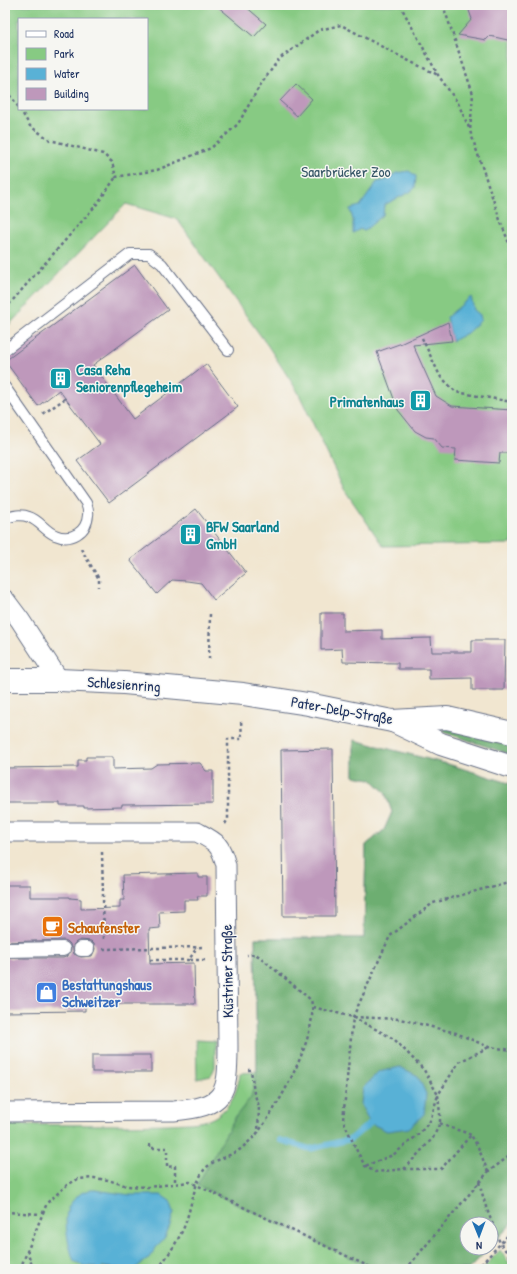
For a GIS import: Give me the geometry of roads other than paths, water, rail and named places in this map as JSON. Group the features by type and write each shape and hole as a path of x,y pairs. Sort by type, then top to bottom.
{"street":[{"path":"5,600 20,620 59,680"},
{"name":"Schlesienring","path":"5,680 59,680 124,683 243,694"},
{"name":"Pater-Delp-Straße","path":"243,694 308,704 392,721 447,718 512,733"},
{"path":"392,721 441,744 512,767"},
{"name":"Küstriner Straße","path":"5,832 197,832 215,842 222,850 226,865 228,1073 223,1092 217,1100 207,1106 193,1109 174,1111 5,1112"},
{"path":"5,950 63,949"}],"lane":[{"path":"5,350 130,254 149,254 162,264 228,350"},
{"path":"5,387 86,503 89,513 86,525 80,533 64,538 54,535 30,517 12,515 5,519"}],"water":[{"path":"409,171 416,176 415,188 384,205 383,215 364,231 360,229 353,233 353,220 350,209 360,206 377,182 387,180 396,173"},
{"path":"471,297 474,310 480,315 481,320 467,333 452,341 447,317"},
{"path":"400,1067 418,1076 426,1094 424,1114 409,1128 387,1131 370,1123 361,1105 363,1088 379,1072"},
{"path":"88,1190 130,1195 161,1195 170,1201 174,1212 165,1237 148,1259 134,1269 84,1266 74,1261 66,1227 68,1208 81,1193"}],"waterway":[{"path":"280,1140 310,1149 351,1139 370,1123"}],"place":[{"name":"Casa Reha Seniorenpflegeheim","path":"60,378"},
{"name":"Primatenhaus","path":"420,401"},
{"name":"BFW Saarland GmbH","path":"190,535"},
{"name":"Schaufenster","path":"53,927"},
{"name":"Bestattungshaus Schweitzer","path":"46,993"}],"park label":[{"name":"Saarbrücker Zoo","path":"346,171"}]}
